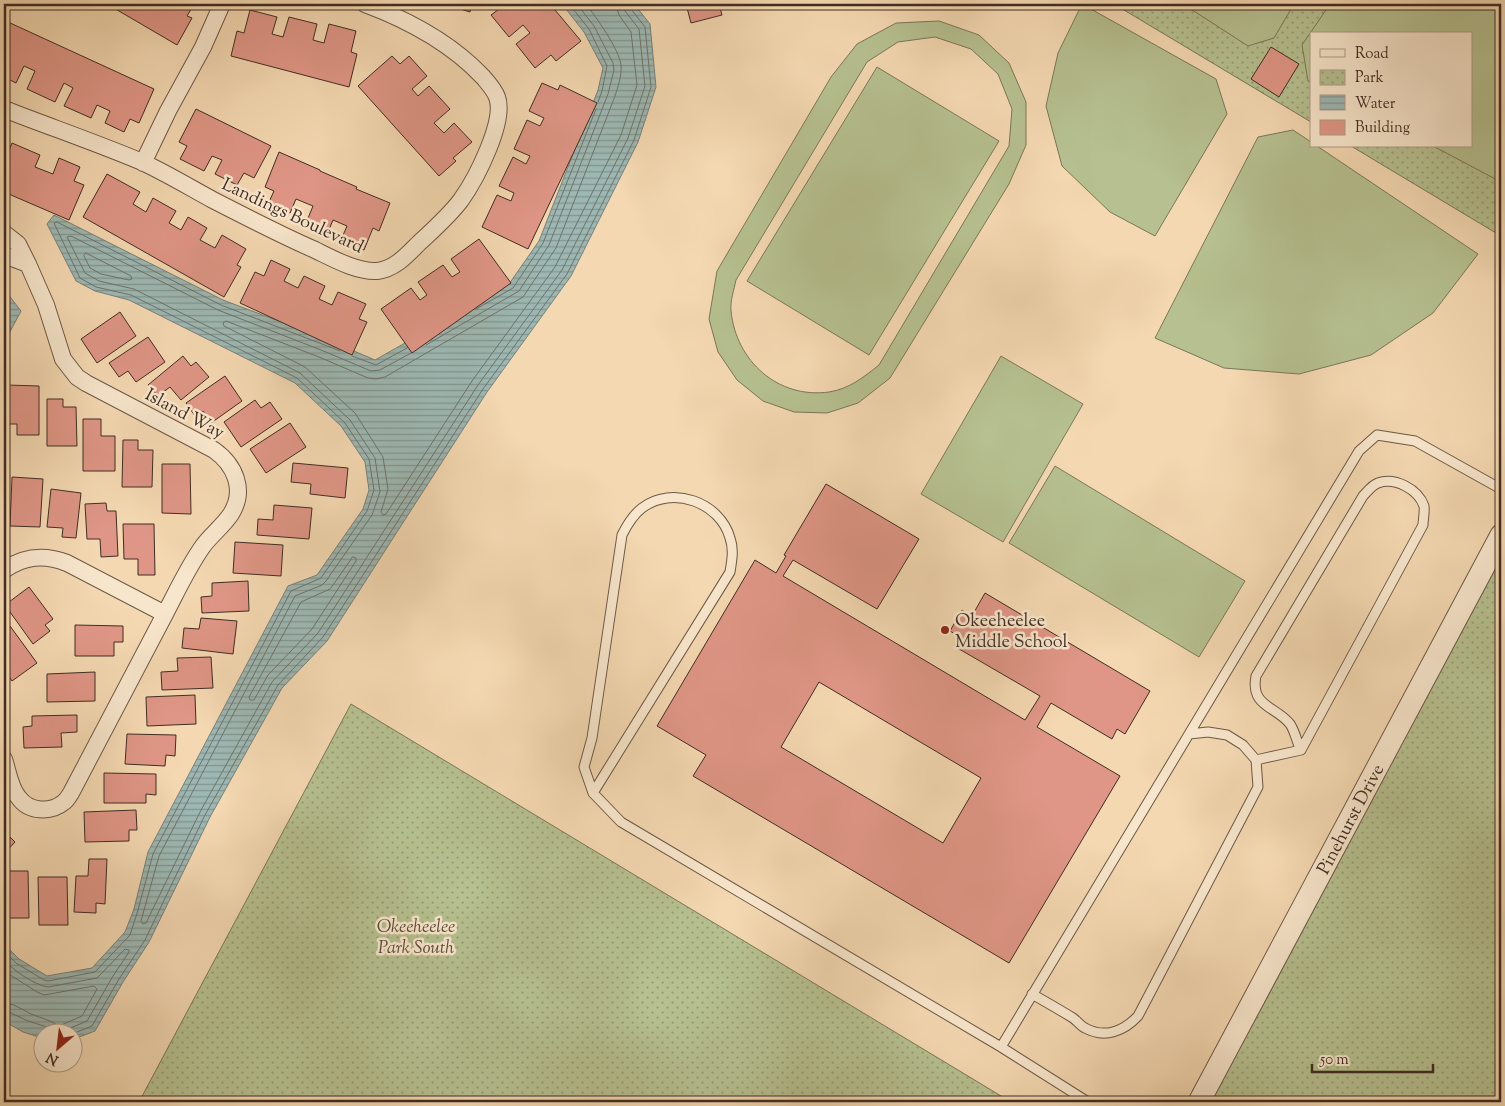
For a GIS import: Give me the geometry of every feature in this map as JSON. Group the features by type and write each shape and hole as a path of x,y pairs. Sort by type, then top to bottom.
{"street":[{"path":"143,163 168,111 204,47 222,4"},
{"name":"Landings Boulevard","path":"4,109 143,163 253,221 341,262 364,270 388,269 398,263 443,221 461,200 476,176 486,153 498,121 499,109 497,96 490,86 472,66 451,49 417,27 365,4"},
{"name":"Island Way","path":"4,233 18,244 46,304 63,359 77,377 214,450 232,467 238,493 236,504 231,514 204,545 189,568 64,803 53,808 40,810 29,807 19,799 13,788 4,758"},
{"path":"4,255 28,264"},
{"name":"Pinehurst Drive","path":"1199,1102 1501,535"},
{"path":"4,570 23,560 40,557 67,562 165,614"}],"lane":[{"path":"1001,1047 1359,451 1377,435 1415,441 1501,489"},
{"path":"1256,760 1300,750 1423,526 1424,507 1410,489 1400,484 1377,483 1363,496 1256,676 1255,691 1259,698 1290,724 1300,750"},
{"path":"593,793 730,572 733,555 730,537 722,521 710,508 694,500 677,497 659,500 643,507 630,520 622,536 592,738 584,767 593,793 621,822 1001,1047 1088,1102"},
{"path":"1032,994 1095,1032 1119,1031 1130,1025 1138,1016 1258,787 1256,760 1243,745 1227,735 1208,732 1189,734"}],"green space":[{"path":"1082,4 1216,79 1227,114 1155,236 1110,212 1062,166 1046,106 1058,53"},
{"path":"1114,4 1501,4 1501,236 1354,148 1472,148 1472,32 1310,32 1310,121"},
{"path":"1183,4 1294,4 1274,38 1248,46"},
{"path":"1330,4 1501,4 1501,182 1437,148 1472,148 1472,32 1311,32"},
{"path":"939,21 979,35 1009,63 1026,102 1026,145 1009,184 890,378 858,403 827,413 794,412 763,401 737,380 718,352 709,319 717,271 831,77 857,44 896,23","holes":["935,37 971,49 998,74 1012,109 1009,146 879,365 850,385 829,392 810,393 777,383 763,373 741,346 731,311 736,280 867,62 898,42"]},
{"path":"1310,33 1310,82 1308,81 1302,45"},
{"path":"877,67 999,141 869,355 747,281"},
{"path":"1293,130 1310,141 1310,148 1320,148 1478,254 1433,313 1371,355 1299,374 1224,368 1155,338 1258,137"},
{"path":"1001,356 1083,404 1003,542 921,494"},
{"path":"1055,466 1245,581 1199,657 1009,543"},
{"path":"1501,524 1501,1102 1192,1102"},
{"name":"Okeeheelee Park South","path":"351,704 1011,1102 139,1102"}],"water":[{"path":"562,4 634,4 650,24 656,87 638,142 571,276 487,392 327,641 282,688 210,817 149,942 95,1031 82,1036 82,1024 32,1024 32,1035 23,1032 4,1021 4,944 19,959 47,976 92,968 125,932 134,909 148,852 288,586 317,575 363,509 369,490 365,462 341,426 295,383 129,300 95,291 76,281 47,224 54,215 223,300 326,339 375,360 509,284 539,241 598,90 603,68 584,32"},
{"path":"4,289 21,311 4,343"}],"building":[{"path":"107,4 194,4 187,16 192,18 177,45"},
{"path":"444,4 472,4 470,12"},
{"path":"506,4 550,4 581,41 556,61 551,55 535,68 516,44 530,33 523,25 509,37 491,15"},
{"path":"686,4 719,4 722,15 691,23"},
{"path":"250,10 277,17 272,34 283,37 289,17 317,24 313,40 324,43 329,24 356,31 351,52 357,54 349,87 231,56 237,31 244,33"},
{"path":"8,22 154,89 139,123 130,119 124,132 105,123 110,111 97,105 91,118 64,106 73,88 64,83 55,102 27,89 35,71 24,66 16,83 4,77 4,30"},
{"path":"1271,47 1299,64 1279,97 1251,79"},
{"path":"392,56 400,64 409,56 427,76 412,89 418,96 429,86 450,109 434,123 444,133 454,123 472,142 453,158 456,161 439,176 358,86"},
{"path":"542,83 558,90 560,85 597,103 528,249 482,227 497,195 511,201 514,193 499,186 513,157 526,164 530,156 514,149 527,120 540,126 544,118 529,111"},
{"path":"196,109 271,146 254,178 244,173 237,185 215,174 222,160 212,156 204,171 180,159 187,146 179,142"},
{"path":"12,143 40,155 35,167 53,174 59,158 80,167 74,181 84,185 69,220 4,192 4,163"},
{"path":"279,152 390,203 379,231 373,228 364,250 341,240 347,226 333,220 328,232 306,223 313,206 296,199 290,213 268,204 274,191 265,187"},
{"path":"107,174 140,192 133,204 146,212 153,198 176,211 169,223 181,230 188,217 207,228 200,240 215,248 222,235 246,249 237,265 241,267 224,297 83,217"},
{"path":"479,239 511,283 412,353 381,309 411,288 420,300 427,295 418,282 443,265 452,277 460,272 451,259"},
{"path":"271,260 290,269 284,281 298,288 304,276 325,286 319,299 332,305 338,292 366,304 359,319 367,322 352,355 240,303 255,272 264,276"},
{"path":"120,312 136,336 97,363 81,339"},
{"path":"148,337 165,362 136,382 128,371 119,377 109,363"},
{"path":"183,356 191,366 196,362 209,377 181,400 170,387 158,396 148,385"},
{"path":"225,376 242,401 211,423 203,411 195,416 186,403"},
{"path":"7,385 39,386 39,435 17,435 17,424 7,424"},
{"path":"47,399 63,399 63,407 76,407 77,446 47,446"},
{"path":"255,400 261,408 270,402 282,419 241,447 224,422"},
{"path":"83,419 101,419 101,436 115,436 115,471 83,471"},
{"path":"290,423 306,447 266,473 250,449"},
{"path":"123,440 138,440 138,450 153,450 152,487 122,487"},
{"path":"293,463 348,468 345,498 310,494 311,484 291,482"},
{"path":"162,464 190,464 191,514 162,513"},
{"path":"12,477 43,479 40,527 10,526"},
{"path":"826,484 919,539 877,609 793,560 783,576 1025,720 1040,696 954,646 960,637 950,631 962,610 972,616 985,593 1150,691 1125,734 1117,729 1112,739 1051,703 1037,727 1120,776 1009,963 693,776 706,755 657,726 755,560 776,573 786,556 784,555","holes":["819,682 981,778 943,843 781,747"]},
{"path":"51,489 81,493 76,538 62,537 63,528 47,527"},
{"path":"106,503 107,511 116,511 118,556 101,557 100,539 87,539 85,504"},
{"path":"274,505 312,508 309,539 257,535 258,519 273,520"},
{"path":"123,524 154,524 155,575 138,575 138,559 124,559"},
{"path":"235,542 283,545 281,576 233,573"},
{"path":"248,581 249,611 202,613 201,597 212,596 212,583"},
{"path":"29,587 53,619 45,625 50,631 33,644 5,605"},
{"path":"201,618 237,621 233,654 182,648 184,628 199,629"},
{"path":"75,625 123,626 123,642 114,642 114,656 75,656"},
{"path":"10,626 37,663 12,681 4,669 4,631"},
{"path":"211,657 213,688 162,690 161,672 178,671 177,658"},
{"path":"95,672 95,701 47,702 47,674"},
{"path":"195,695 196,724 147,726 146,697"},
{"path":"77,715 77,732 61,733 62,747 24,748 23,727 32,726 32,716"},
{"path":"127,734 176,735 175,756 166,755 165,766 125,764"},
{"path":"104,773 156,774 156,795 146,794 146,803 104,803"},
{"path":"136,810 137,830 129,830 129,841 85,842 84,812"},
{"path":"4,831 15,842 4,854"},
{"path":"89,859 107,859 105,904 96,903 96,913 74,912 76,876 88,876"},
{"path":"4,871 28,871 29,918 4,918"},
{"path":"38,877 67,877 68,925 39,925"}],"place":[{"name":"Okeeheelee Middle School","path":"945,630"}]}
